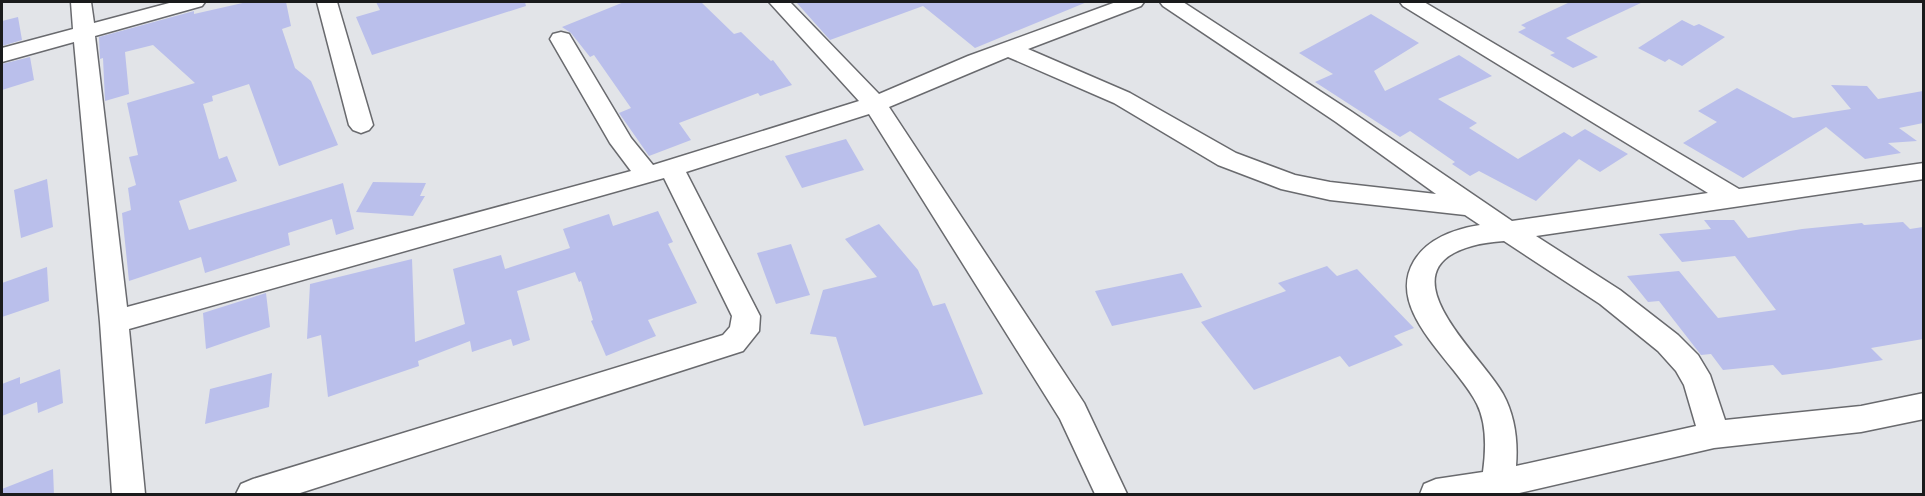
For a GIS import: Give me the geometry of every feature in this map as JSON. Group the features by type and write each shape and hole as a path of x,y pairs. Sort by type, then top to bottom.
{"street":[{"path":"81,2 114,322 128,495"},
{"path":"2,55 195,2"},
{"path":"327,2 361,124"},
{"path":"779,2 875,104 1073,412 1111,495"},
{"path":"114,322 659,171 875,104 1009,49 1134,2"},
{"path":"1170,2 1344,117 1473,208 1509,229 1610,297 1668,342 1687,363 1699,384 1714,435"},
{"path":"1410,2 1737,199"},
{"path":"253,495 733,343 744,331 746,316 659,171 622,143 561,39"},
{"path":"1009,49 1122,98 1227,159 1283,181 1330,191 1473,208"},
{"path":"1498,484 1503,453 1492,403 1432,320 1423,304 1418,288 1422,270 1430,258 1465,237 1509,229 1737,199 1923,171"},
{"path":"1447,494 1714,435 1861,419 1923,406"}],"building":[{"path":"247,2 286,2 291,26 282,29 295,68 311,81 338,145 279,166 249,84 212,96 213,101 203,104 219,159 227,156 237,181 179,201 189,230 343,183 354,229 336,235 332,219 288,233 290,245 205,273 201,257 129,281 122,213 131,210 128,188 136,185 129,157 138,155 127,103 195,83 153,45 125,52 129,94 105,101 103,58 100,59 99,37 194,11 194,14"},
{"path":"376,2 525,2 526,6 372,55 356,17 380,10"},
{"path":"624,2 701,2 734,34 741,32 771,61 773,60 792,85 760,96 758,93 679,123 691,140 649,156 619,113 631,108 594,55 590,57 571,33 562,27"},
{"path":"796,2 1087,2 975,48 923,6 830,40"},
{"path":"1570,2 1643,2 1566,38 1598,57 1573,68 1550,55 1555,53 1518,32 1526,28 1521,25"},
{"path":"1371,14 1419,43 1374,71 1385,91 1459,55 1492,76 1438,99 1477,123 1469,128 1518,159 1564,132 1572,137 1585,129 1628,154 1600,172 1579,159 1536,201 1479,171 1470,176 1452,164 1455,162 1410,131 1400,137 1315,82 1333,74 1299,53"},
{"path":"18,17 22,40 2,46 2,21"},
{"path":"1682,20 1694,26 1699,24 1725,37 1682,66 1669,59 1665,62 1638,48"},
{"path":"30,57 34,80 2,90 2,64"},
{"path":"1831,85 1867,86 1878,99 1923,91 1923,123 1899,128 1917,141 1888,143 1901,153 1865,159 1826,127 1743,178 1683,143 1717,122 1698,111 1737,88 1793,118 1851,109"},
{"path":"846,139 864,170 802,188 785,156"},
{"path":"47,179 53,227 21,238 14,190"},
{"path":"373,182 426,183 420,196 425,196 413,216 356,212"},
{"path":"658,211 673,242 668,244 697,303 648,320 656,336 606,356 591,321 593,320 581,281 579,282 575,272 517,291 530,340 513,346 511,339 472,352 470,341 418,361 419,366 328,397 321,335 307,339 310,284 412,259 415,342 465,324 453,269 501,255 505,269 570,248 563,229 609,214 613,226"},
{"path":"1704,220 1734,220 1748,238 1802,229 1862,223 1864,225 1903,222 1910,229 1923,227 1923,339 1871,348 1883,360 1829,369 1782,375 1773,365 1723,370 1711,354 1701,355 1659,301 1648,302 1627,276 1679,271 1718,318 1776,310 1735,256 1682,262 1659,234 1711,229"},
{"path":"879,224 918,270 933,306 945,303 983,394 864,426 836,337 810,334 823,290 877,277 845,239"},
{"path":"791,244 810,295 776,304 757,253"},
{"path":"1327,266 1337,276 1357,269 1414,328 1394,336 1403,345 1349,367 1340,356 1254,390 1201,322 1286,291 1278,283"},
{"path":"47,267 49,301 2,317 2,283"},
{"path":"1182,273 1202,307 1112,326 1095,291"},
{"path":"266,293 270,327 206,349 203,313"},
{"path":"60,369 63,403 38,413 37,402 2,416 2,384 20,377 20,384"},
{"path":"272,373 269,407 205,424 210,389"},
{"path":"53,469 54,495 2,495 2,489"}]}
